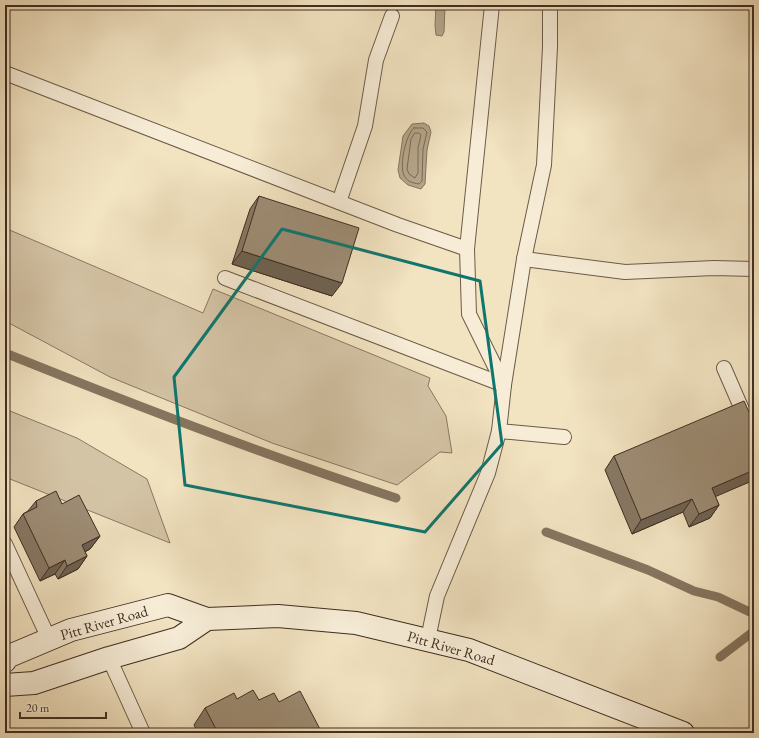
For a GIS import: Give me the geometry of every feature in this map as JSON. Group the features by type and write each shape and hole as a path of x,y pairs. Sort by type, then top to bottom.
{"main road":[{"name":"Pitt River Road","path":"5,661 7,657 71,630 168,605 207,619 278,616 348,622 428,639 470,650 683,733"},
{"path":"5,685 34,683 109,658 179,638 207,619"}],"lane":[{"path":"492,5 467,249 469,314 504,385"},
{"path":"428,639 437,596 488,473 499,430 504,385 524,259 544,165 550,47 550,5"},
{"path":"339,202 365,126 376,60 392,16"},
{"path":"5,73 339,202 467,249"},
{"path":"524,259 625,272 714,268 754,269"},
{"path":"225,278 504,385"},
{"path":"724,368 754,437"},
{"path":"499,430 564,437"},
{"path":"5,544 49,639"},
{"path":"109,658 143,733"}],"highlighted area":[{"path":"282,229 480,281 502,444 425,532 185,485 174,377"}],"shaded area":[{"path":"5,228 203,313 213,289 430,378 428,386 446,416 452,453 440,452 397,485 272,443 110,377 7,322 5,325"},
{"path":"5,409 77,438 147,479 170,543 5,477"}],"water":[{"path":"436,5 445,5 444,32 442,36 436,35"},
{"path":"424,123 429,126 431,132 427,150 425,184 421,189 408,185 400,178 398,170 403,136 412,124"}],"building":[{"path":"259,196 359,228 342,283 242,251"},
{"path":"744,401 754,423 754,470 712,488 719,505 699,514 692,499 641,520 614,456"},
{"path":"56,491 62,504 79,495 100,536 82,545 87,556 67,566 65,560 49,568 23,514 37,507 36,501"},
{"path":"5,575 10,584 5,586"},
{"path":"253,690 259,700 274,693 279,702 300,691 322,733 218,733 205,708 234,693 237,699"}],"waterway":[{"path":"5,353 199,429 297,465 396,498"},
{"path":"546,532 648,570 694,591 718,597 754,614"},
{"path":"720,657 754,631"}]}
